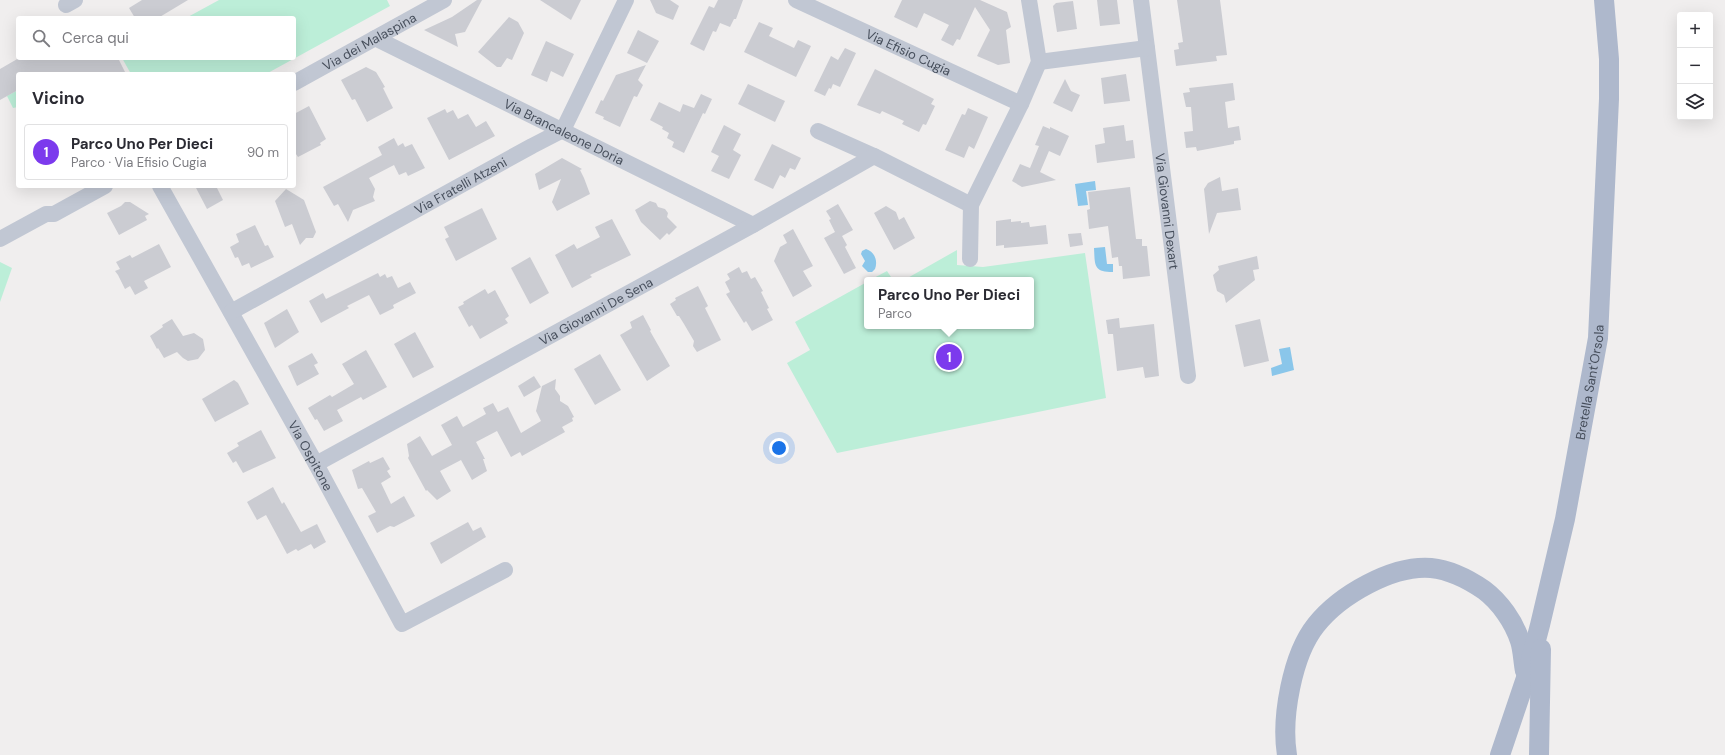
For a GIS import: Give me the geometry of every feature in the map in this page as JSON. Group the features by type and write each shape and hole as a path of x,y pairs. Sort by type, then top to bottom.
{"main road":[{"name":"Bretella Sant'Orsola","path":"1500,755 1526,678 1565,519 1598,338 1609,59 1604,0"},
{"path":"1287,755 1286,718 1290,685 1303,649 1315,626 1336,604 1358,589 1382,578 1410,570 1431,568 1452,573 1472,582 1490,595 1511,621 1520,641 1526,678"},
{"path":"1539,755 1541,665 1540,625"}],"street":[{"name":"Via dei Malaspina","path":"296,82 444,0"},
{"path":"563,130 626,0"},
{"name":"Via Efisio Cugia","path":"796,0 1021,104"},
{"path":"970,258 971,205 1021,104 1039,62 1029,0"},
{"name":"Via Giovanni Dexart","path":"1141,0 1188,376"},
{"name":"Via Brancaleone Doria","path":"375,38 754,225"},
{"path":"1039,62 1147,48"},
{"name":"Via Fratelli Atzeni","path":"231,312 563,130"},
{"path":"818,131 874,156 971,205"},
{"name":"Via Giovanni De Sena","path":"316,464 754,225 874,156"},
{"path":"0,239 46,214 54,214 101,188"},
{"name":"Via Ospitone","path":"161,188 316,464 402,624 505,570"}],"green space":[{"path":"219,0 387,0 390,6 296,58 296,16 190,16"},
{"path":"123,60 292,60 270,72 130,72"},
{"path":"16,91 16,107 13,108 7,96"},
{"path":"957,250 957,265 983,267 1085,253 1106,398 837,453 787,363 810,350 795,322 864,284 864,329 1034,329 1034,277 909,277"},
{"path":"0,262 12,268 0,302"},
{"path":"887,271 891,277 876,277"}],"water":[{"path":"1095,181 1096,190 1086,191 1088,205 1078,206 1075,184"},
{"path":"1105,247 1107,264 1113,264 1113,272 1106,272 1098,269 1095,263 1094,248"},
{"path":"866,249 872,252 876,260 875,269 872,272 868,272 862,266 865,261 861,254 862,251"},
{"path":"1290,347 1294,370 1272,376 1271,368 1282,364 1279,349"}],"building":[{"path":"142,0 188,0 161,16 134,16 129,8"},
{"path":"477,0 482,0 465,32 455,34 458,47 424,30 452,17"},
{"path":"540,0 581,0 571,20"},
{"path":"650,0 670,0 679,6 673,20 656,13"},
{"path":"718,0 743,0 736,19 734,19 730,27 720,23 716,32 713,31 704,51 690,44 709,6 714,8"},
{"path":"902,0 980,0 1007,12 1011,27 1006,30 1010,63 998,65 977,56 990,30 975,7 960,40 957,39 953,46 941,40 949,25 924,13 917,28 894,17"},
{"path":"1097,0 1117,0 1120,24 1100,26"},
{"path":"1177,0 1220,0 1227,55 1216,56 1217,61 1176,66 1174,50 1179,49 1178,43 1183,42"},
{"path":"1073,1 1077,29 1057,32 1053,6 1056,3"},
{"path":"509,17 518,22 524,33 512,60 507,58 501,67 497,67 478,52"},
{"path":"759,22 773,28 769,36 794,48 798,40 811,46 796,77 744,52"},
{"path":"638,30 659,41 647,63 627,53"},
{"path":"546,41 574,54 563,77 551,71 547,82 531,75"},
{"path":"845,48 856,53 840,87 833,84 825,96 814,91 831,56 838,60"},
{"path":"16,60 119,60 125,72 16,72 16,91 0,100 0,69"},
{"path":"646,65 638,80 643,85 637,97 634,96 620,127 603,119 604,117 595,113 616,75"},
{"path":"366,67 376,72 385,87 383,88 393,108 367,122 355,99 352,100 341,80"},
{"path":"875,69 934,99 931,104 935,106 926,125 923,124 919,132 902,124 904,121 882,111 880,114 857,105"},
{"path":"1126,74 1130,101 1104,104 1101,78"},
{"path":"1065,79 1071,91 1080,95 1072,112 1053,103"},
{"path":"1233,83 1235,100 1225,102 1228,128 1239,126 1241,140 1234,141 1234,144 1197,151 1196,147 1186,148 1184,132 1193,131 1191,107 1186,107 1183,93 1190,92 1189,88"},
{"path":"748,84 785,101 775,122 738,104"},
{"path":"701,94 712,99 705,114 703,113 684,153 672,147 674,142 667,138 669,133 662,129 663,127 650,120 659,102 680,112 683,104 694,108"},
{"path":"309,106 326,139 320,143 321,145 298,157 296,154 296,113"},
{"path":"968,108 988,117 974,149 969,146 964,158 945,150 962,114 965,115"},
{"path":"445,109 447,113 453,110 458,119 468,114 476,127 486,121 495,136 449,160 427,118"},
{"path":"724,125 741,134 733,150 741,155 729,179 711,171 719,156 711,152"},
{"path":"1124,125 1126,141 1133,140 1135,158 1097,163 1095,145 1105,143 1103,128"},
{"path":"1043,126 1050,129 1050,127 1069,136 1060,156 1049,151 1040,172 1056,180 1022,187 1012,181 1020,164 1030,168 1039,146 1035,145"},
{"path":"394,138 398,146 403,143 405,147 412,144 425,168 408,176 406,172 399,175 394,165 369,178 375,189 373,197 375,201 353,210 348,222 338,204 334,206 323,187 382,155 378,147"},
{"path":"772,144 801,158 795,170 790,168 785,178 780,175 773,189 754,180"},
{"path":"562,158 582,169 580,170 590,194 557,211 552,202 561,179 539,190 535,174"},
{"path":"1220,177 1222,191 1238,188 1241,210 1217,213 1209,234 1204,189 1208,183"},
{"path":"1130,187 1136,239 1142,239 1142,246 1147,246 1150,276 1123,279 1122,266 1119,266 1118,257 1112,258 1108,226 1089,229 1087,210 1090,209 1088,192"},
{"path":"196,188 217,188 223,200 207,209"},
{"path":"286,189 304,200 316,232 313,238 306,238 300,245 292,224 285,227 275,201"},
{"path":"650,201 656,203 658,207 665,209 668,213 667,217 677,227 669,235 667,233 660,240 641,222 635,210"},
{"path":"125,202 130,202 149,214 145,216 147,220 119,235 107,213 121,206"},
{"path":"838,204 853,230 842,236 847,245 845,247 856,268 844,274 824,238 835,232 829,220 831,219 826,211"},
{"path":"886,206 896,212 899,220 904,217 915,238 894,250 874,213"},
{"path":"482,208 497,239 456,261 445,239 449,237 444,227"},
{"path":"612,219 631,255 590,275 592,277 572,288 555,255 574,244 577,249 600,237 595,227"},
{"path":"1011,219 1011,222 1029,222 1030,227 1046,225 1048,244 1004,248 1004,245 996,246 996,221"},
{"path":"255,225 265,246 268,245 274,257 251,268 249,263 242,266 238,257 235,258 230,247 239,242 236,234"},
{"path":"793,229 813,266 803,271 812,286 793,297 774,261 780,247 787,243 783,235"},
{"path":"1081,233 1083,245 1070,247 1068,234"},
{"path":"159,244 171,267 144,281 148,288 135,295 130,286 125,289 115,271 120,269 116,262 130,255 132,258"},
{"path":"1257,256 1259,269 1253,270 1255,280 1226,303 1224,295 1217,291 1213,275 1219,270 1218,266"},
{"path":"530,257 549,293 530,304 511,268"},
{"path":"739,267 742,273 747,271 751,279 755,277 763,291 761,292 773,320 752,331 746,321 744,323 726,294 730,292 725,282 730,279 727,274"},
{"path":"378,273 380,277 385,274 387,278 392,276 398,288 410,282 416,293 393,305 394,308 380,315 369,295 347,306 349,308 321,323 309,301 323,293 326,299"},
{"path":"698,286 708,306 705,308 721,340 697,352 693,346 694,341 670,304 676,300 675,298"},
{"path":"485,289 488,294 495,290 509,316 505,319 508,323 480,339 472,325 469,327 458,307 464,304 463,302"},
{"path":"287,309 299,332 275,348 264,323"},
{"path":"643,315 651,330 650,331 670,366 647,381 620,335 632,328 630,322"},
{"path":"1119,318 1120,328 1154,324 1159,376 1145,378 1143,367 1117,371 1113,334 1108,334 1106,320"},
{"path":"172,319 183,336 194,333 203,339 205,350 198,359 188,361 177,352 164,358 158,348 157,349 150,336 163,327 162,325"},
{"path":"1260,319 1269,361 1244,367 1235,325"},
{"path":"415,332 434,367 413,378 394,344"},
{"path":"366,350 387,387 363,400 361,397 337,410 343,421 324,431 308,408 330,395 332,397 354,384 342,364"},
{"path":"312,353 318,363 314,365 319,374 297,386 288,366"},
{"path":"600,354 621,390 595,405 574,369"},
{"path":"534,376 541,387 524,397 518,386"},
{"path":"556,379 555,389 560,396 560,401 568,406 574,417 572,418 573,421 562,427 565,432 522,456 520,452 511,457 497,431 476,442 485,459 483,459 487,471 472,480 461,460 440,471 451,491 437,500 427,490 426,491 408,458 407,444 420,436 432,456 452,445 441,425 457,416 463,427 486,414 483,408 493,403 498,412 508,407 521,433 541,421 536,411 542,386"},
{"path":"234,380 238,383 249,404 215,422 202,399"},
{"path":"261,430 276,458 243,473 236,461 233,463 227,453 239,446 237,443"},
{"path":"383,457 390,469 387,471 391,477 381,483 391,504 404,496 415,516 394,527 390,526 377,533 368,516 376,512 362,488 358,489 352,470 369,461 370,463"},
{"path":"273,487 282,504 284,502 301,532 317,524 326,542 314,549 311,544 298,551 296,549 287,554 266,515 257,520 247,502"},
{"path":"468,522 473,531 481,527 486,537 441,564 430,543"}],"place":[{"name":"Parco Uno Per Dieci","path":"949,357"}]}
